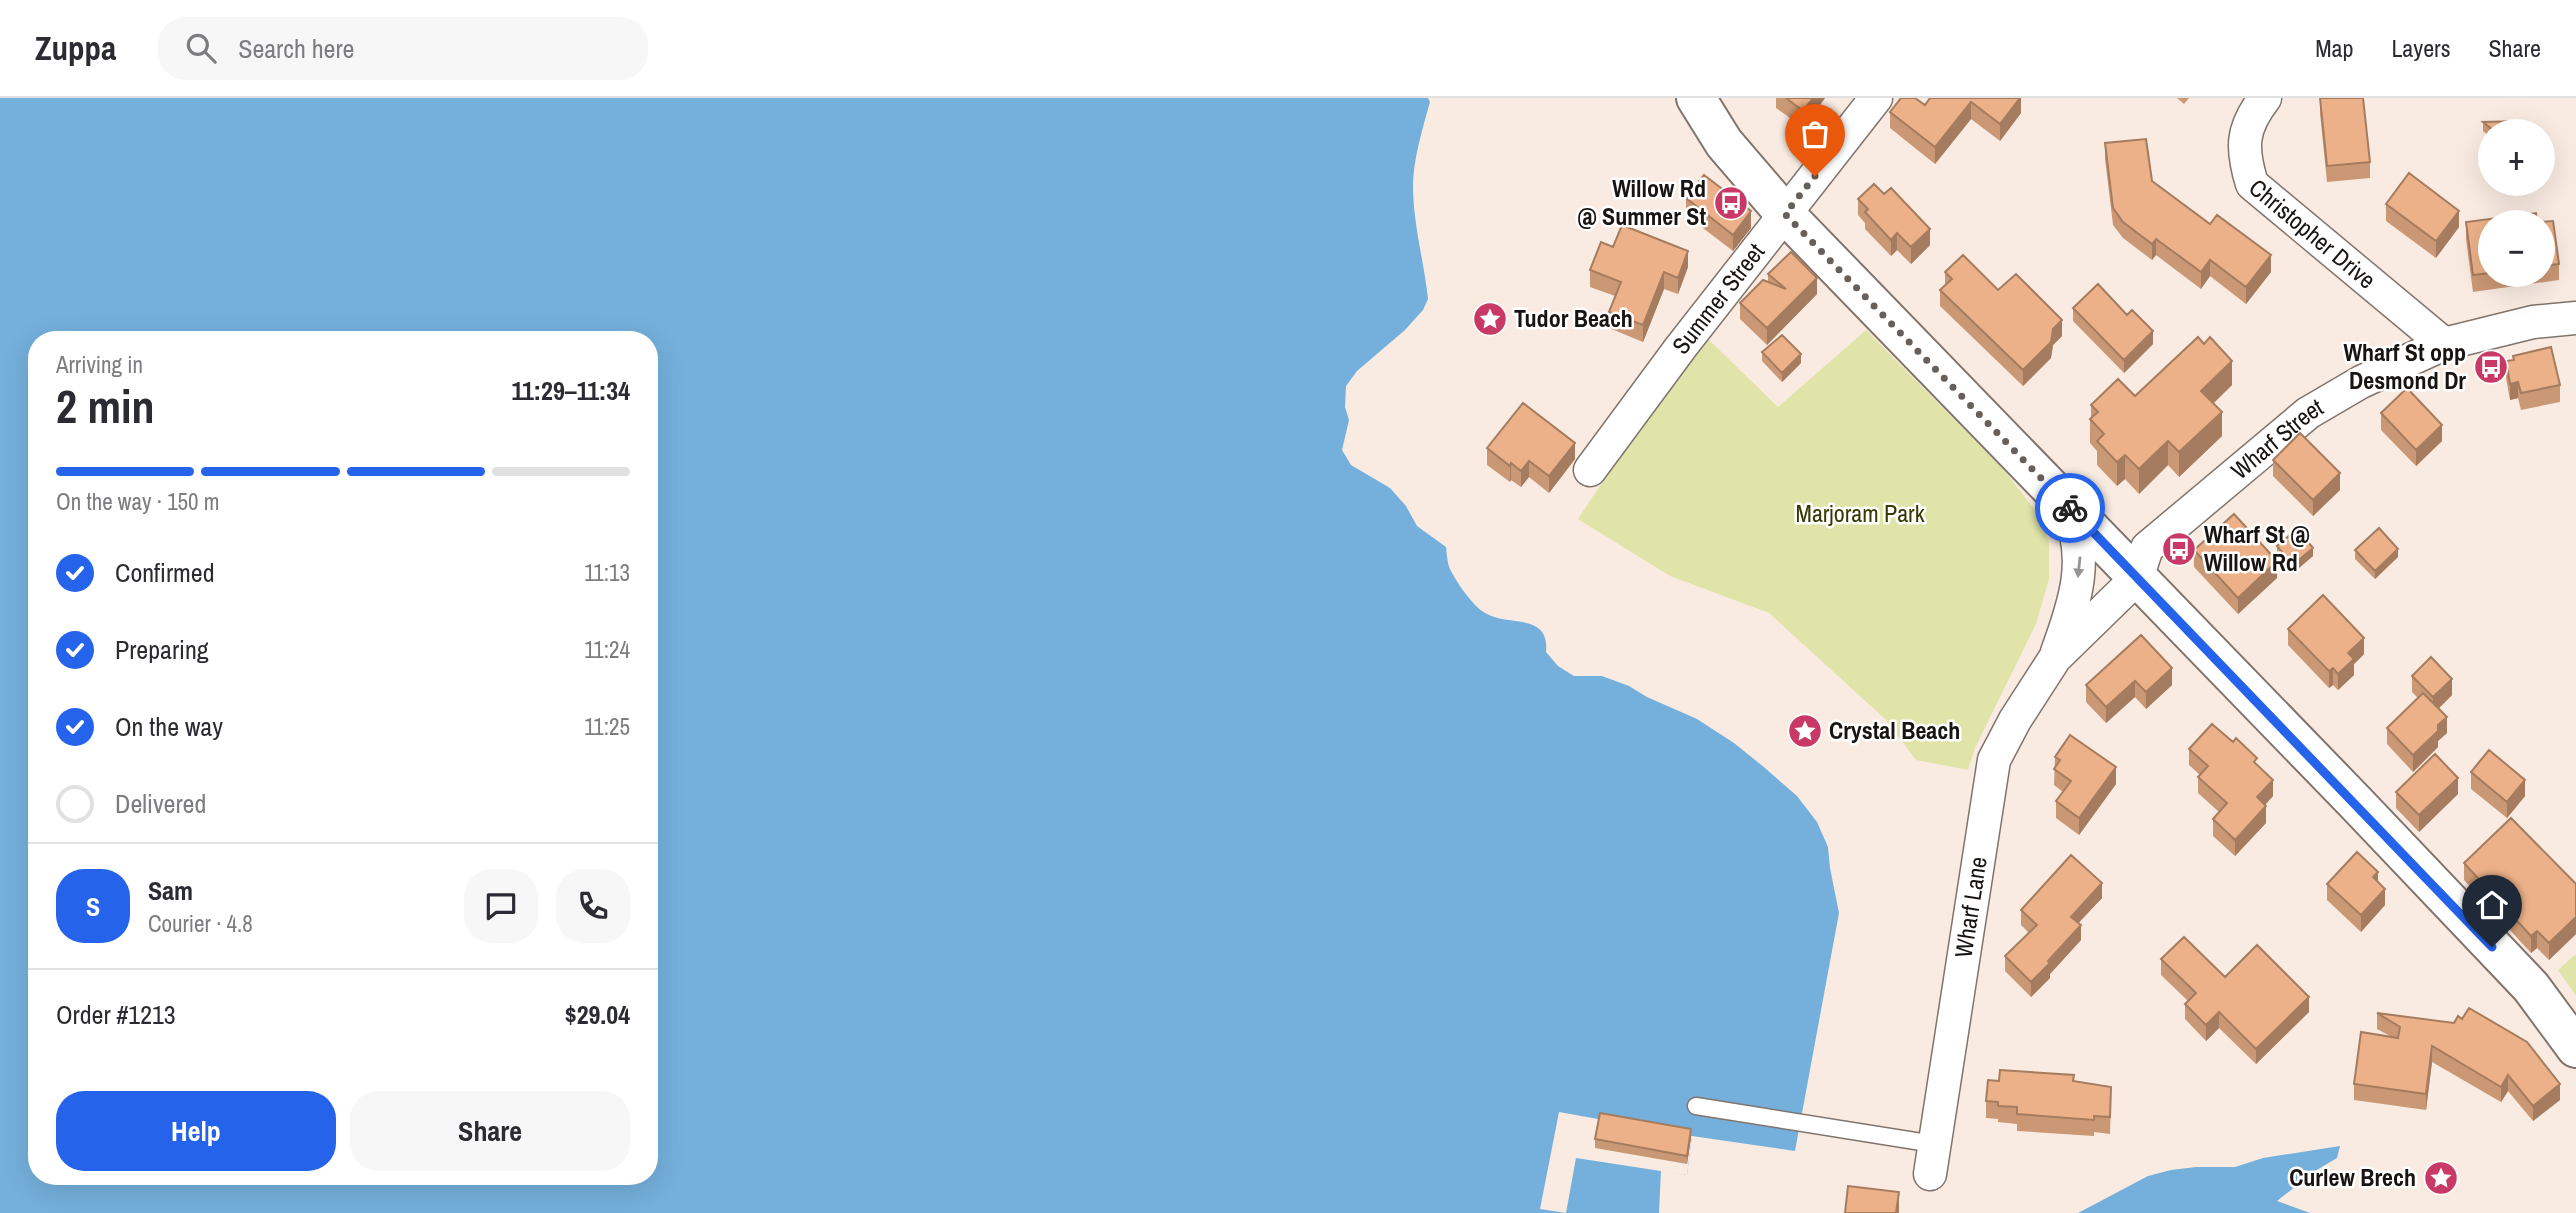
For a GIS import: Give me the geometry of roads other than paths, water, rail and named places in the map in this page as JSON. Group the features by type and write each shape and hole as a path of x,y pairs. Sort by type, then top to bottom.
{"main road":[{"path":"1696,98 1724,143 1785,214 2531,987 2576,1048"}],"street":[{"name":"Summer Street","path":"1590,470 1681,347 1876,98"},
{"name":"Christopher Drive","path":"2265,98 2257,108 2244,137 2244,160 2252,184 2444,344"},
{"name":"Wharf Street","path":"2137,578 2147,548 2308,413 2361,382 2444,344 2533,322 2576,318"},
{"name":"Wharf Lane","path":"2055,658 2077,588 2081,551 2074,522 2064,502"},
{"name":"Wharf Lane","path":"1932,1159 1994,761 2015,720 2055,658 2137,578"}],"lane":[{"path":"1696,1107 1932,1159"}],"water":[{"path":"0,98 1428,98 1430,102 1417,155 1413,186 1428,299 1423,310 1405,330 1357,371 1346,386 1345,407 1349,420 1342,450 1351,465 1390,488 1406,506 1417,526 1446,547 1448,564 1453,575 1475,605 1494,617 1535,626 1545,639 1546,652 1558,666 1574,676 1602,676 1629,686 1697,719 1734,743 1797,796 1817,822 1828,847 1839,913 1795,1151 1692,1136 1687,1175 1661,1170 1659,1213 0,1213"},
{"path":"2340,1146 2337,1158 2315,1171 2277,1201 2310,1213 2078,1213 2148,1176 2171,1170 2235,1167 2263,1158"}],"place":[{"name":"Willow Rd @ Summer St","path":"1731,203"},
{"name":"Tudor Beach","path":"1490,319"},
{"name":"Wharf St opp Desmond Dr","path":"2491,367"},
{"name":"Wharf St @ Willow Rd","path":"2179,549"},
{"name":"Crystal Beach","path":"1805,731"},
{"name":"Curlew Brech","path":"2441,1178"}],"park label":[{"name":"Marjoram Park","path":"1860,514"}]}
